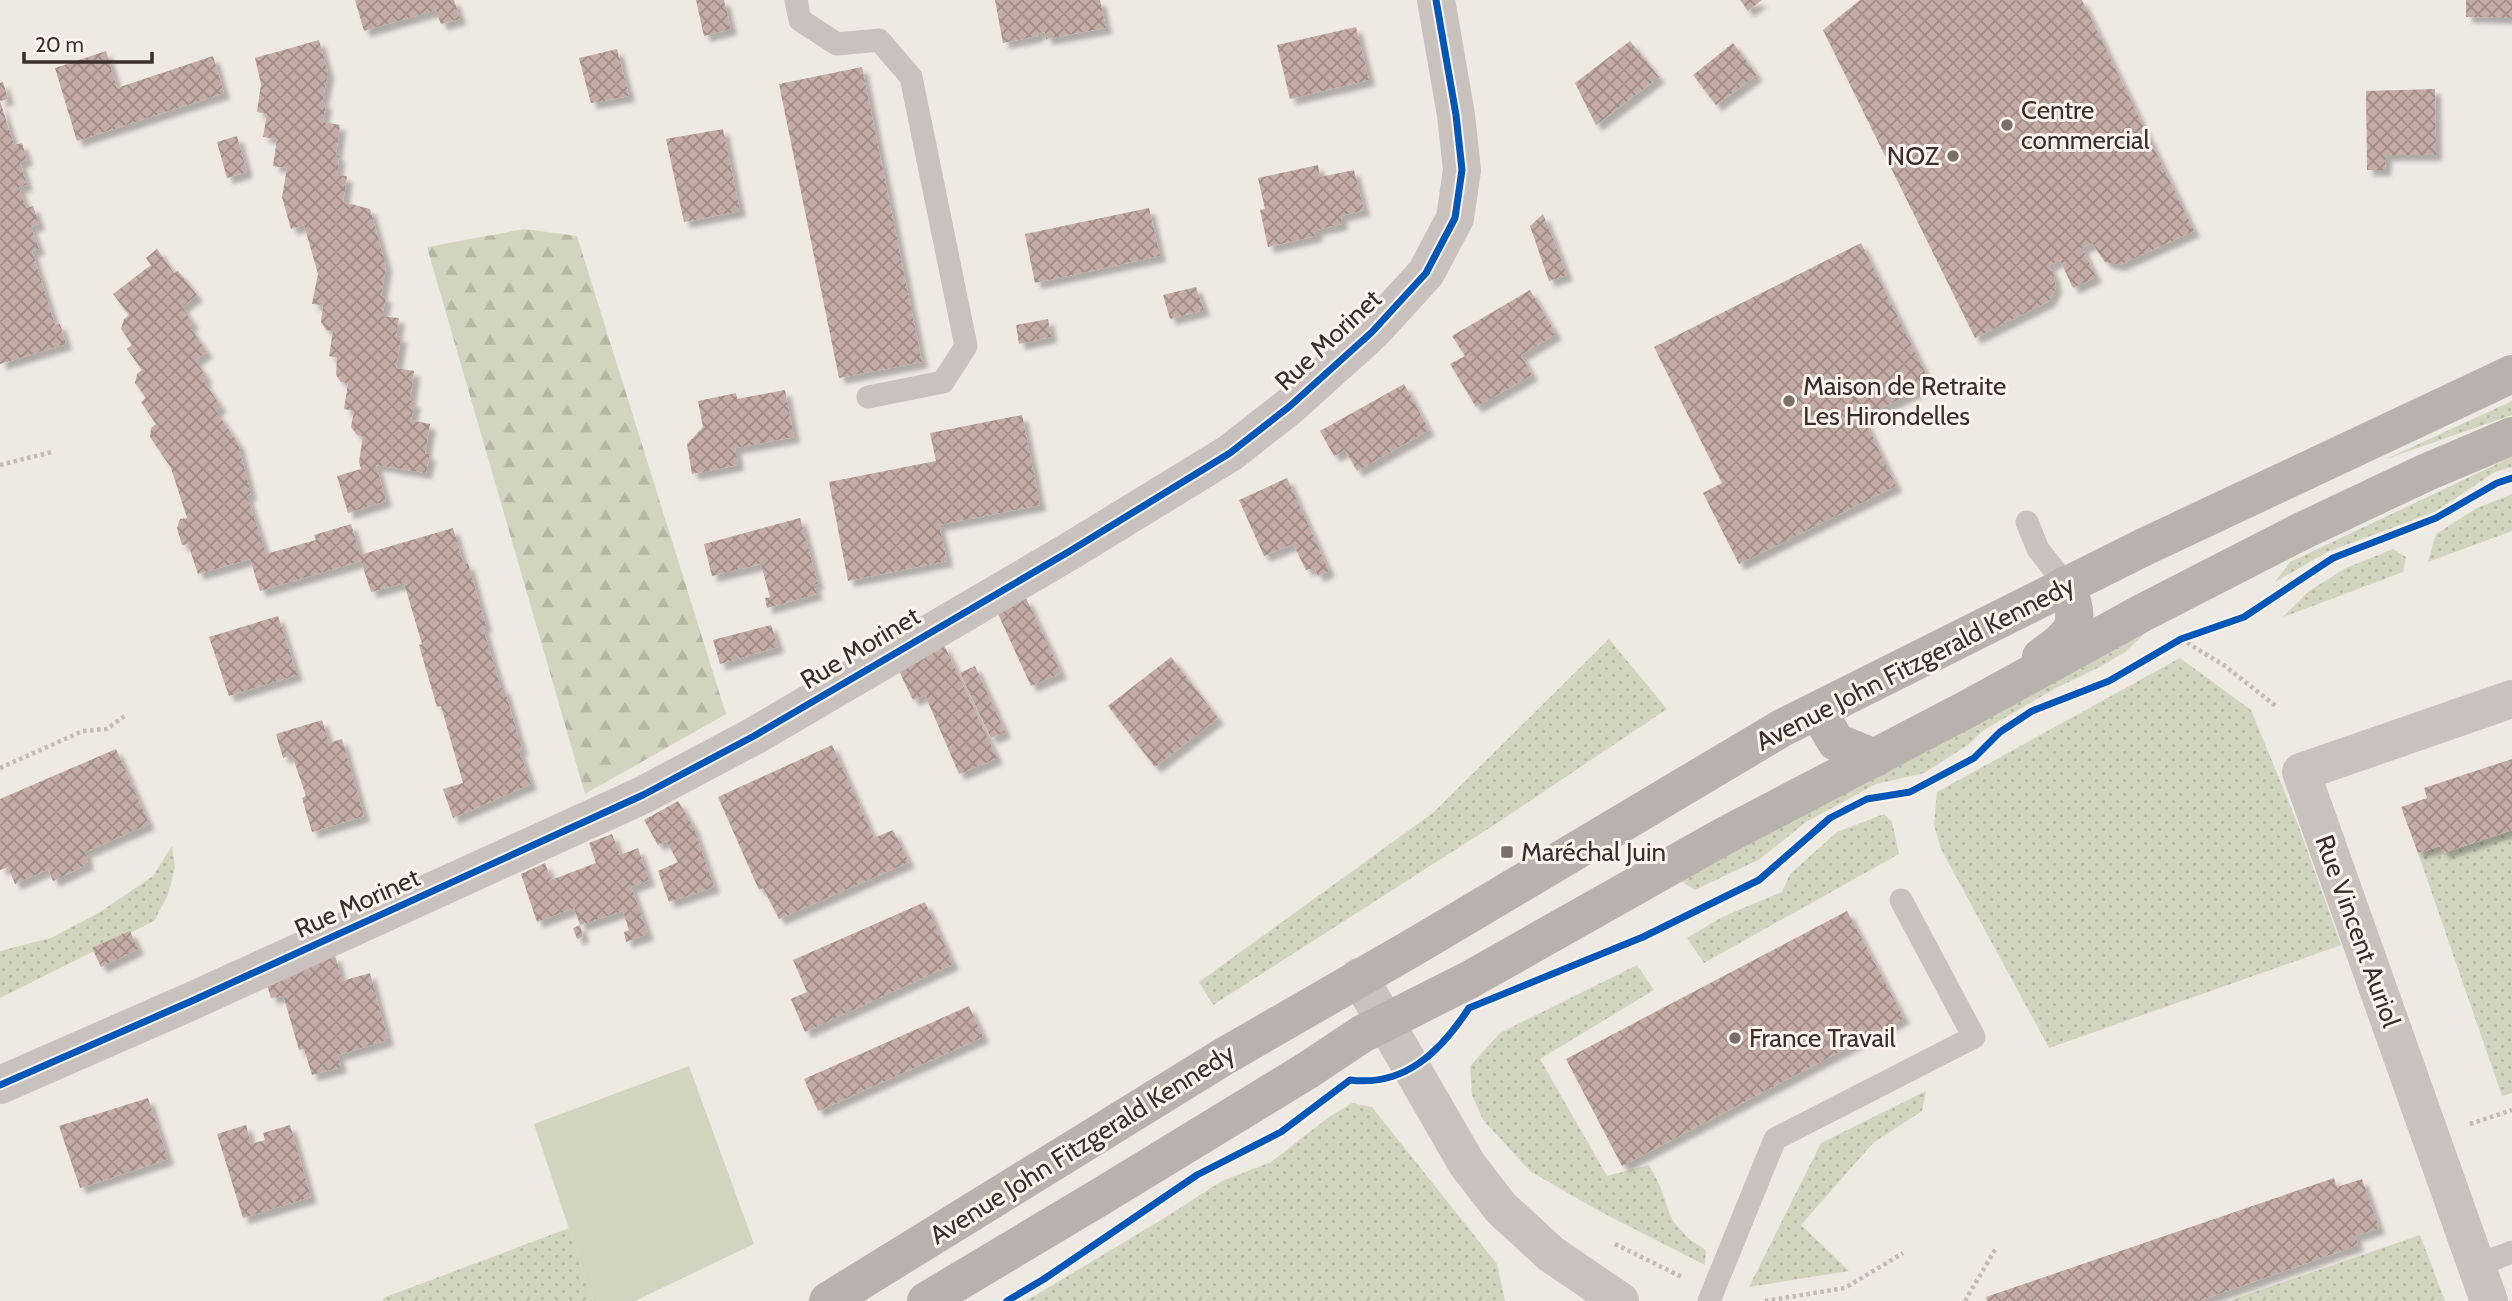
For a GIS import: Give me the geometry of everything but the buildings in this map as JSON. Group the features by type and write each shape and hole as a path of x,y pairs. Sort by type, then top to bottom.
{"main road":[{"name":"Avenue John Fitzgerald Kennedy","path":"828,1301 1223,1057 1419,944 1740,751 2066,585 2512,374"},
{"name":"Avenue John Fitzgerald Kennedy","path":"926,1301 1100,1198 1373,1028 1469,980 1724,836 1971,707 2142,612 2304,530 2427,472 2512,436"},
{"path":"1971,707 2061,643 2070,632 2075,621 2075,606 2066,585"},
{"path":"1818,711 1836,742 1875,758"}],"street":[{"name":"Rue Morinet","path":"0,1085 194,1000 643,795 754,736 1070,551 1230,453 1290,405 1371,332 1426,273 1455,218 1462,170 1456,115 1436,0"},
{"name":"Rue Vincent Auriol","path":"2489,1301 2301,772 2512,699"},
{"path":"1348,984 1469,1202 1496,1237 1528,1267 1602,1301"},
{"path":"1373,1028 1466,1164 1501,1208 1551,1254 1620,1301"}],"lane":[{"path":"796,0 800,20 837,44 879,40 911,77 966,346 943,382 868,397"},
{"path":"2027,522 2038,550 2066,585"},
{"path":"1710,1296 1775,1139 1974,1037 1901,900"},
{"path":"2476,1266 2512,1252"}],"path":[{"path":"0,465 52,452"},
{"path":"2181,639 2225,666 2277,708"},
{"path":"0,768 83,731 107,729 126,715"},
{"path":"1613,1242 1710,1296"},
{"path":"1965,1301 1996,1248"},
{"path":"1765,1301 1845,1288 1903,1254"}],"green space":[{"path":"525,229 577,236 726,714 585,794 427,247"},
{"path":"2512,401 2512,415 2386,459"},
{"path":"2512,457 2512,467 2495,472 2435,512 2327,552 2275,582 2290,562"},
{"path":"2512,494 2512,531 2428,562 2436,534 2477,508"},
{"path":"2393,549 2406,557 2403,572 2283,617 2309,591 2346,568"},
{"path":"2148,630 2125,652 1984,730 1968,745 1924,773 1876,784 1806,822 1760,859 1695,890 1679,880"},
{"path":"1609,639 1667,709 1497,823 1213,1005 1199,982 1434,812"},
{"path":"2180,658 2251,710 2297,822 2341,945 2049,1048 1941,849 1934,825 1937,792"},
{"path":"1884,814 1892,822 1899,854 1704,963 1687,938 1722,917 1782,892 1790,874 1837,832"},
{"path":"2512,830 2512,1093 2502,1096 2418,853 2440,846 2444,853"},
{"path":"172,846 175,867 168,895 154,921 0,998 0,951 51,938 100,912 153,876"},
{"path":"1637,965 1654,990 1540,1059 1607,1176 1649,1165 1672,1220 1689,1239 1706,1250 1705,1265 1597,1210 1530,1171 1483,1120 1472,1095 1470,1066 1500,1033"},
{"path":"689,1066 754,1244 635,1301 593,1301 534,1124"},
{"path":"1926,1091 1922,1111 1873,1143 1801,1225 1849,1271 1749,1287 1821,1143"},
{"path":"1352,1103 1372,1107 1497,1264 1505,1301 1026,1301 1222,1181 1271,1162 1329,1117"},
{"path":"569,1228 593,1301 384,1301 383,1298"},
{"path":"2420,1235 2445,1301 2229,1301"}],"cycle path":[{"path":"0,1085 194,1000 643,795 754,736 1070,551 1230,453 1290,406 1372,332 1426,273 1455,218 1462,170 1456,115 1436,0"},
{"path":"1007,1301 1044,1279 1197,1175 1281,1132 1350,1080 1388,1078 1420,1063 1434,1052 1469,1008 1643,937 1759,880 1830,818 1867,799 1910,792 1974,758 2000,732 2032,711 2109,681 2181,639 2244,617 2333,558 2436,518 2497,483 2512,478"}],"place":[{"name":"Centre commercial","path":"2007,125"},
{"name":"NOZ","path":"1953,156"},
{"name":"Maison de Retraite Les Hirondelles","path":"1789,401"},
{"name":"Maréchal Juin","path":"1507,852"},
{"name":"France Travail","path":"1735,1038"}]}
